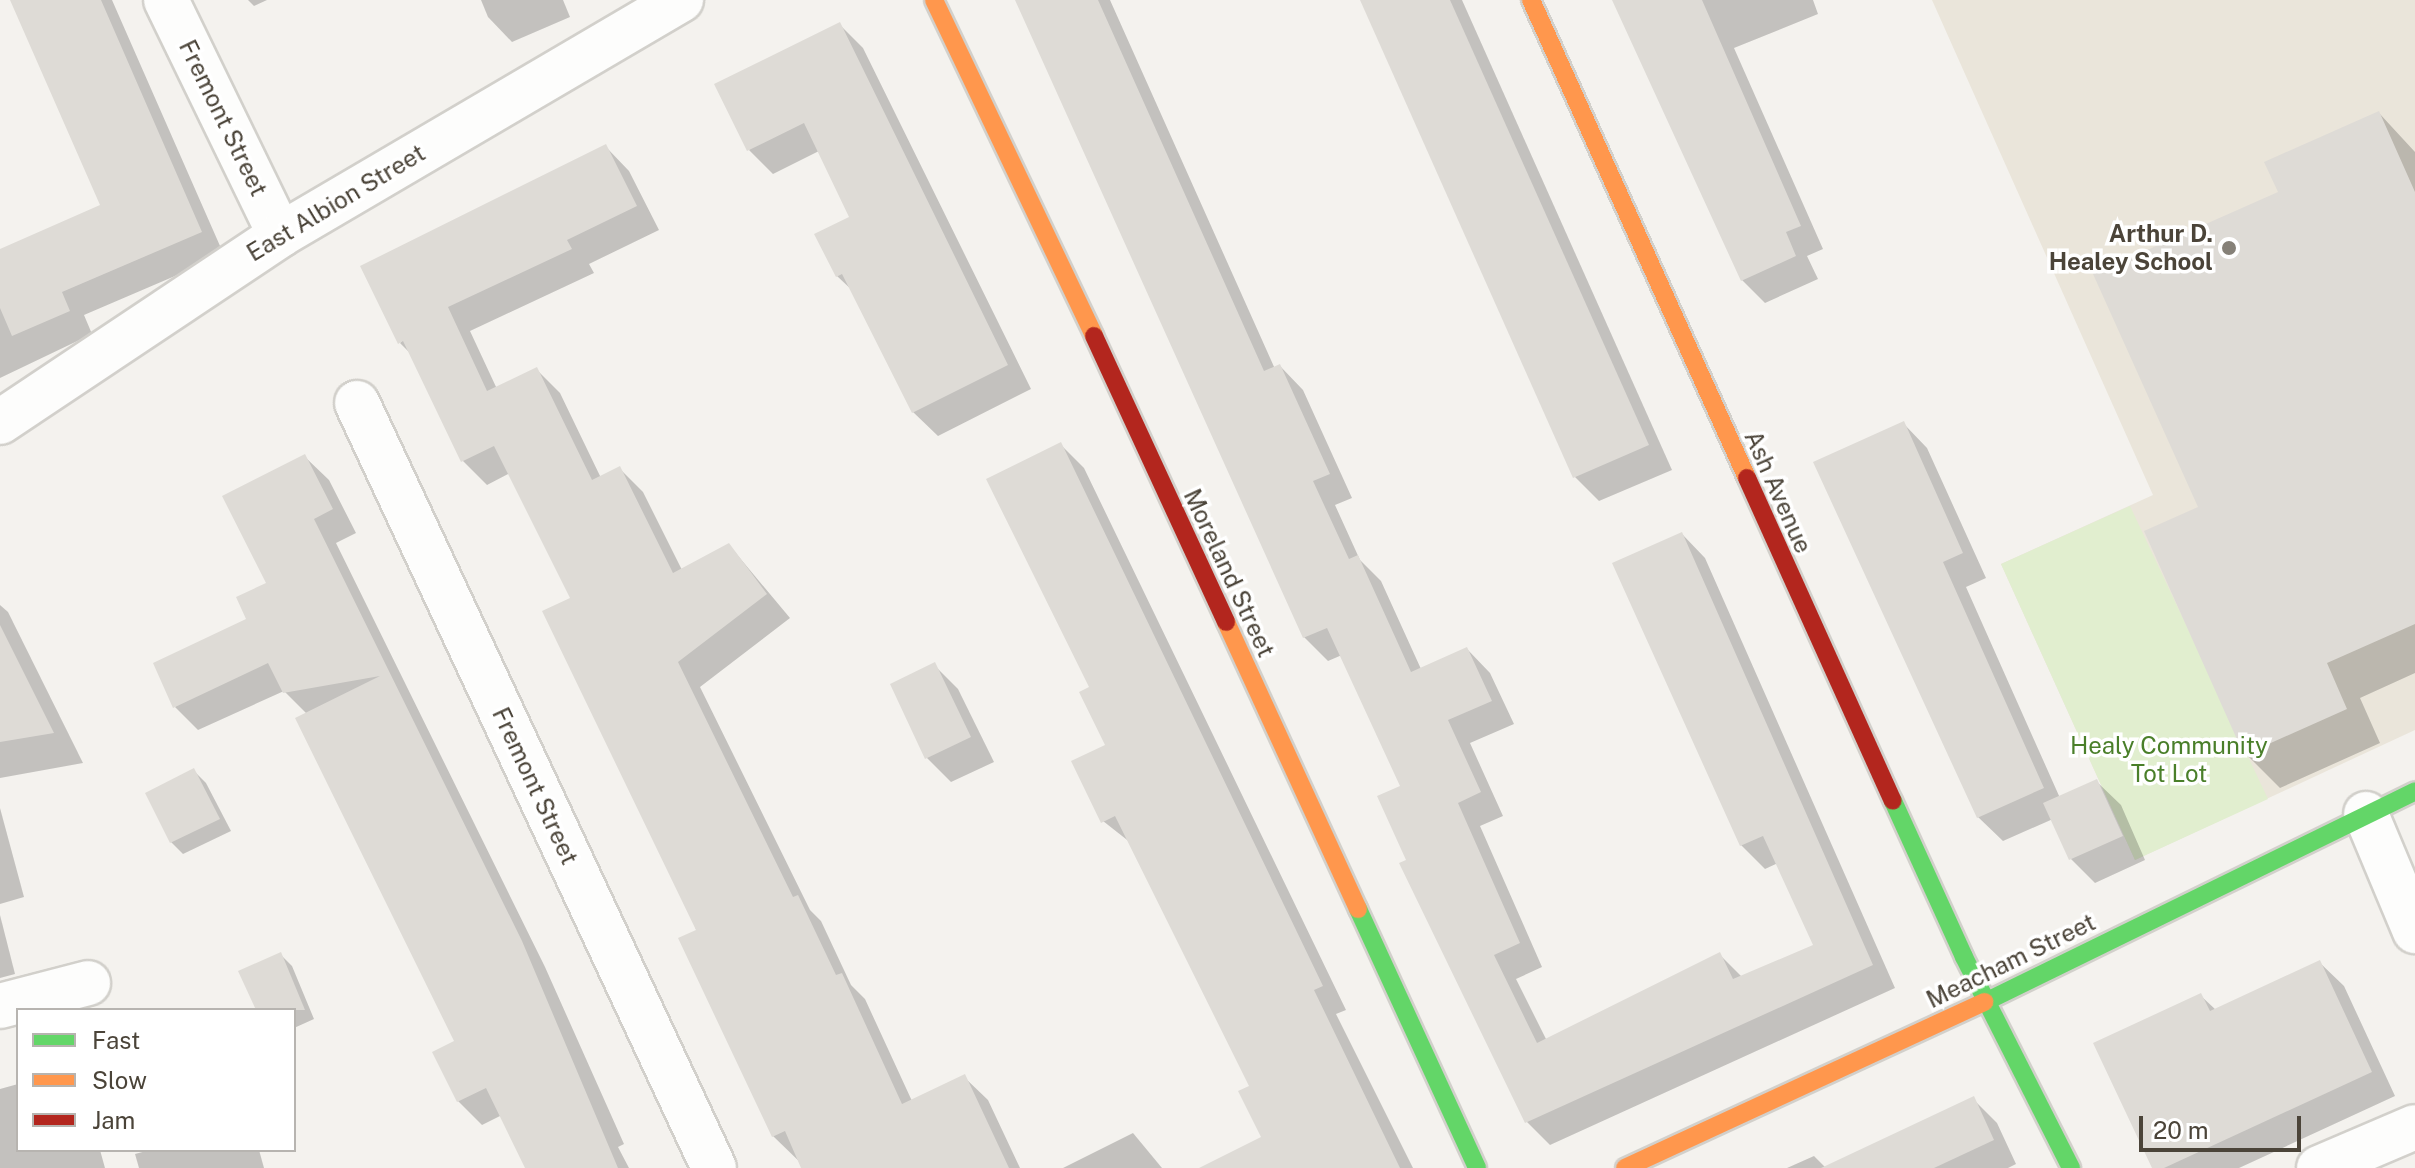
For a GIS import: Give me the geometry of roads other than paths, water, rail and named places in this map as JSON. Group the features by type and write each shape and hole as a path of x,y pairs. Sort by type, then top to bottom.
{"street":[{"name":"Fremont Street","path":"166,0 280,235"},
{"name":"East Albion Street","path":"0,422 280,235 681,0"},
{"name":"Moreland Street","path":"934,0 1030,197 1477,1168"},
{"name":"Ash Avenue","path":"1531,0 1985,1002 2071,1168"},
{"name":"Fremont Street","path":"357,403 714,1168"},
{"name":"Meacham Street","path":"1625,1168 1985,1002 2415,791"},
{"path":"2366,814 2415,931"},
{"path":"0,1006 88,983"},
{"path":"2319,1168 2415,1127"}],"place":[{"name":"Arthur D. Healey School","path":"2229,248"}],"park label":[{"name":"Healy Community Tot Lot","path":"2169,760"}]}
